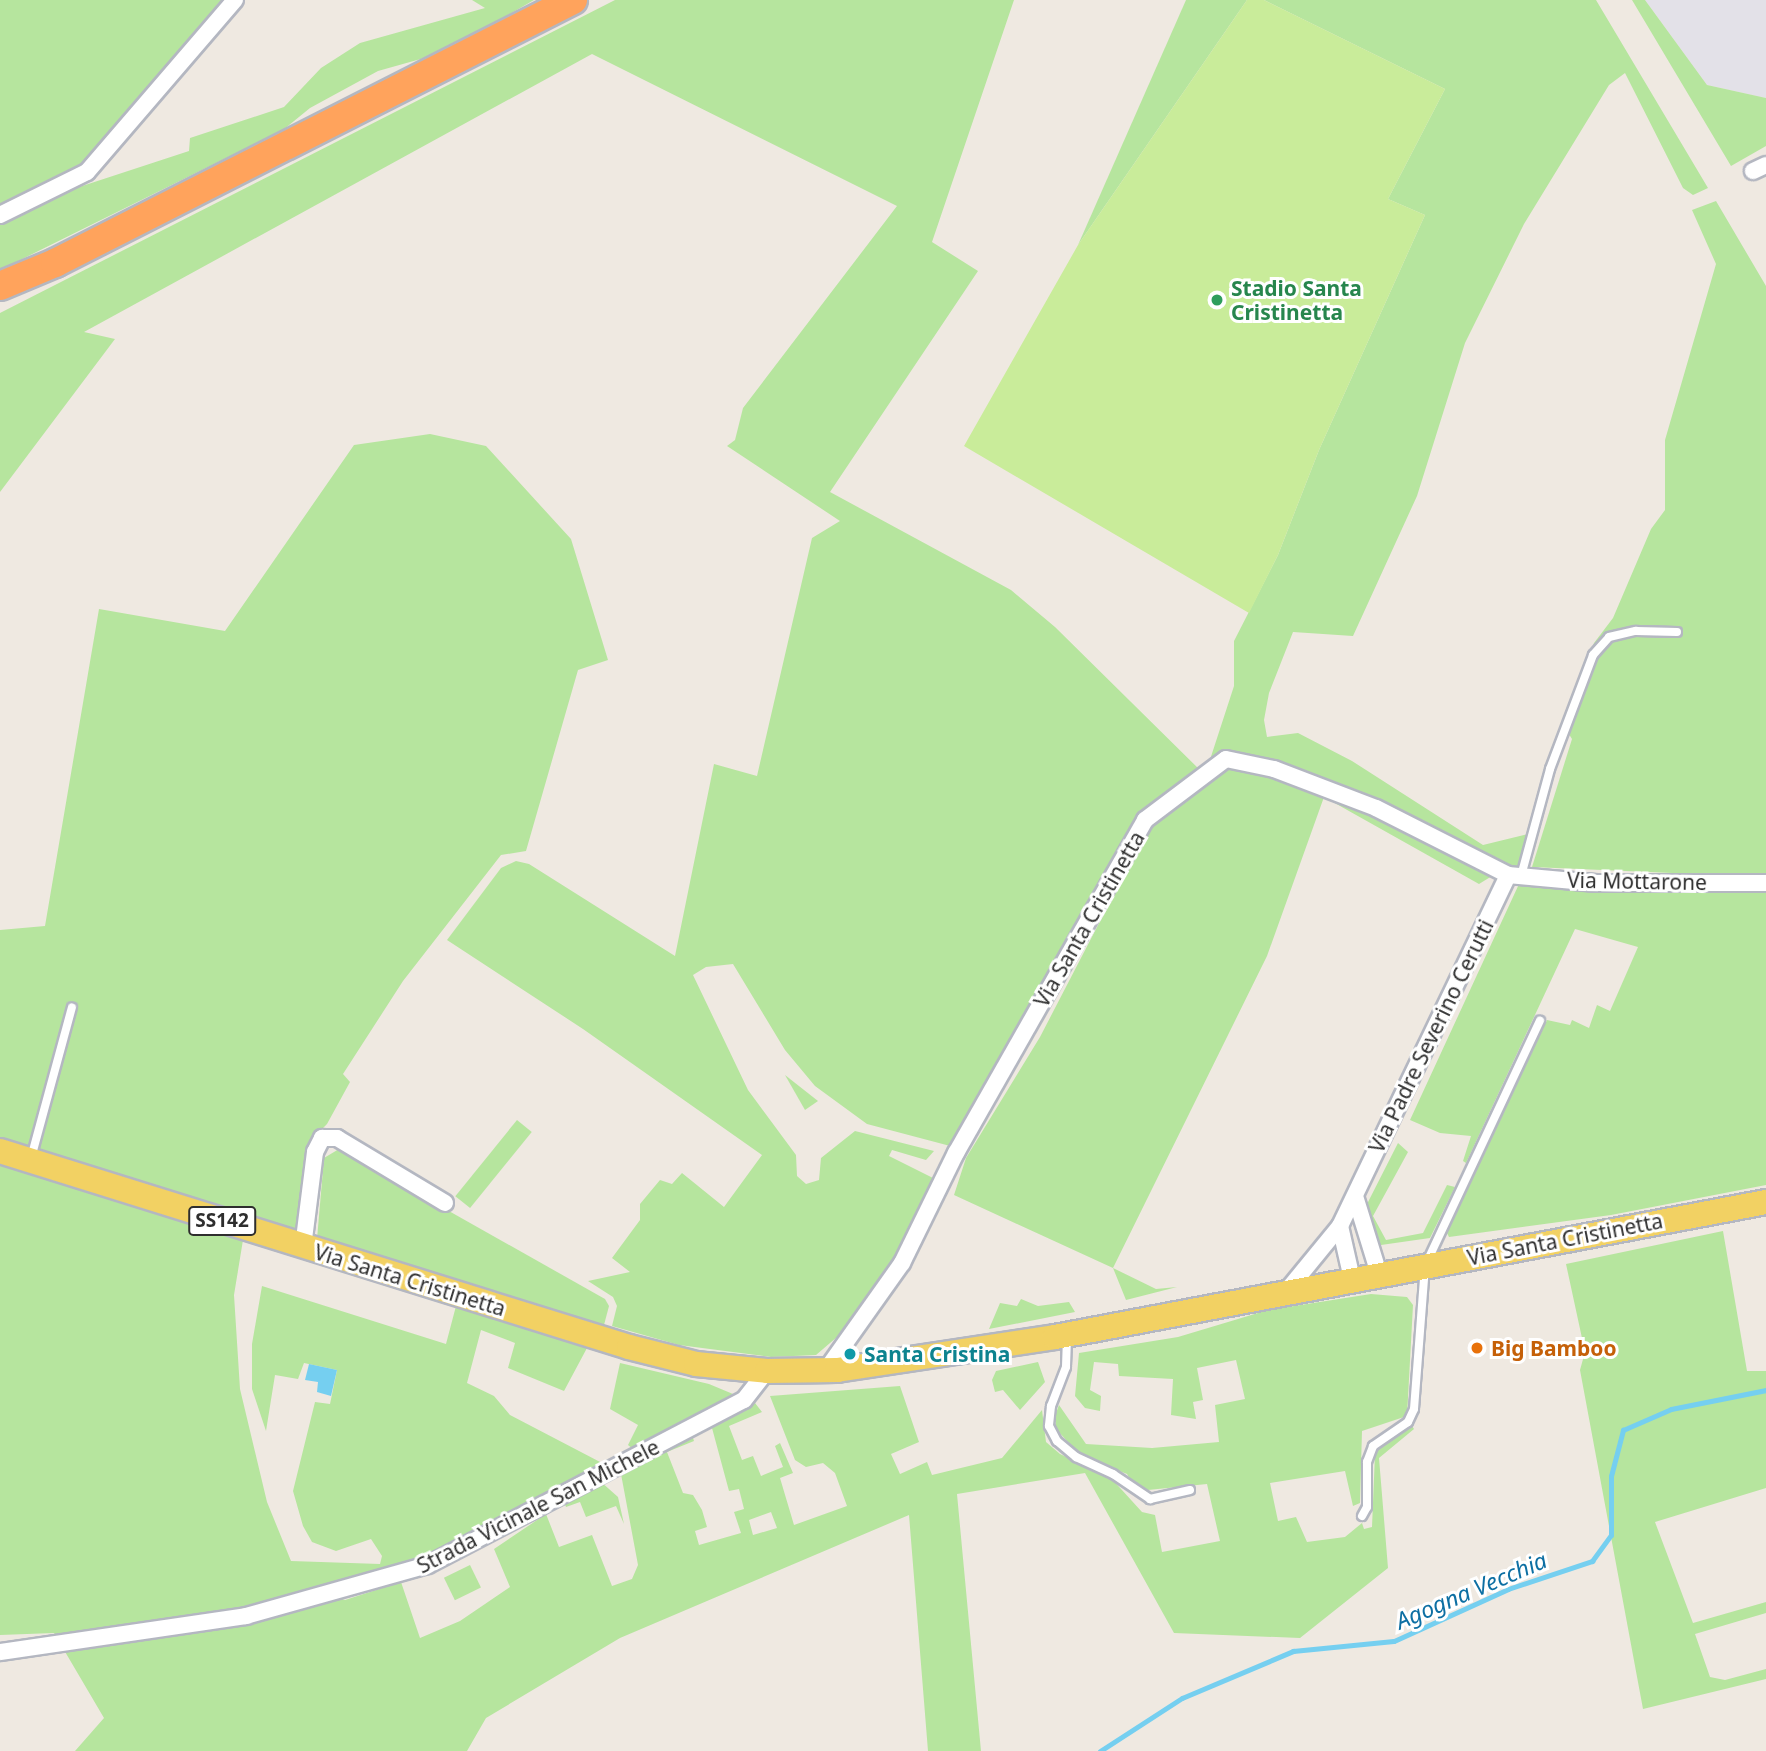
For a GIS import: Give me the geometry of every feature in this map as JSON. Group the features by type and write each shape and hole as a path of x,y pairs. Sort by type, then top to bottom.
{"highway":[{"path":"0,286 55,264 573,0"},
{"path":"0,301 55,264"}],"main road":[{"name":"Via Santa Cristinetta","path":"0,1151 444,1291 682,1361 766,1371 826,1370 1067,1334 1766,1202"}],"street":[{"path":"0,215 87,172 235,0"},
{"name":"Via Santa Cristinetta","path":"826,1370 902,1263 956,1153 1145,820 1173,794 1226,759 1274,769 1376,808 1515,876"},
{"name":"Via Mottarone","path":"1515,876 1596,883 1766,883"},
{"name":"Via Padre Severino Cerutti","path":"1286,1292 1340,1226 1515,876"},
{"path":"303,1247 315,1152 322,1138 337,1139 444,1203"},
{"path":"1354,1196 1379,1274"},
{"path":"1340,1226 1352,1279"},
{"name":"Strada Vicinale San Michele","path":"0,1652 246,1616 428,1565 744,1400 766,1371"}],"lane":[{"path":"1515,876 1550,769 1593,654 1609,637 1636,631 1677,632"},
{"path":"31,1161 72,1007"},
{"path":"1362,1516 1367,1507 1367,1462 1373,1446 1408,1422 1414,1409 1425,1266 1540,1021"},
{"path":"1067,1334 1066,1367 1051,1405 1049,1426 1057,1441 1076,1457 1113,1474 1150,1499 1190,1490"}],"shaded area":[{"path":"1645,0 1766,0 1766,98 1707,85"}],"green space":[{"path":"0,0 229,0 83,165 0,207"},
{"path":"472,0 534,0 442,53 378,71 310,108 283,130 0,270 0,223 70,190 189,151 190,138 284,107 321,68 360,43 485,8"},
{"path":"615,0 1014,0 932,242 978,271 830,492 1011,590 1055,627 1205,775 1234,686 1234,641 1278,555 1319,450 1425,215 1388,199 1445,89 1264,0 1596,0 1708,188 1693,195 1683,188 1625,73 1609,85 1524,224 1465,343 1417,496 1353,636 1293,632 1269,693 1264,720 1267,737 1298,733 1352,761 1483,845 1528,834 1518,867 1505,868 1479,884 1324,797 1267,956 1113,1268 954,1195 966,1158 1040,1037 1151,823 1201,790 1205,776 1169,793 954,1147 867,1124 815,1086 785,1050 733,964 706,967 693,975 748,1090 796,1155 797,1176 806,1184 819,1180 821,1158 855,1131 934,1151 926,1160 892,1150 889,1156 939,1181 883,1282 844,1331 816,1355 771,1357 679,1345 612,1326 617,1306 613,1297 588,1281 630,1272 612,1258 640,1220 640,1204 660,1180 672,1184 682,1173 724,1207 762,1155 583,1029 447,940 501,868 516,861 529,864 675,956 714,764 757,776 812,538 840,521 727,446 735,440 743,408 897,206 592,54 84,332 115,339 0,492 0,313"},
{"path":"1186,0 1247,0 1078,245"},
{"name":"Stadio Santa Cristinetta","path":"1247,0 1264,0 1445,89 1388,199 1425,215 1319,450 1278,555 1249,613 964,446 1078,245"},
{"path":"1632,0 1645,0 1707,85 1766,98 1766,146 1731,166"},
{"path":"1716,201 1766,286 1766,877 1532,867 1572,739 1565,728 1580,679 1594,643 1613,618 1651,529 1665,510 1665,440 1716,264 1692,210"},
{"path":"430,434 486,446 571,539 608,660 578,670 526,851 501,855 403,981 343,1074 350,1082 327,1124 313,1138 296,1232 0,1138 0,930 45,926 99,609 225,631 354,445"},
{"path":"1519,884 1594,891 1766,891 1766,1185 1611,1215 1449,1237 1447,1233 1547,1020 1570,1025 1572,1020 1589,1028 1597,1005 1610,1011 1638,947 1575,929 1466,1163 1463,1161 1471,1136 1440,1133 1410,1120"},
{"path":"785,1075 818,1101 805,1110"},
{"path":"517,1120 532,1132 470,1208 455,1196"},
{"path":"1398,1143 1408,1152 1373,1216 1386,1240 1423,1233 1447,1185 1455,1187 1430,1238 1381,1245 1370,1235 1366,1206"},
{"path":"339,1149 605,1299 609,1306 604,1325 317,1239 324,1158"},
{"path":"0,1165 243,1240 234,1295 240,1389 267,1502 291,1561 380,1564 382,1556 371,1539 336,1551 312,1542 303,1526 293,1491 315,1402 330,1404 337,1370 304,1363 298,1379 275,1375 266,1431 252,1389 252,1344 262,1286 446,1344 456,1306 587,1348 564,1391 508,1368 515,1343 481,1330 467,1383 494,1396 510,1415 602,1463 599,1467 442,1550 325,1593 345,1600 401,1582 420,1638 460,1621 510,1587 494,1549 546,1514 559,1547 592,1535 612,1586 632,1579 638,1565 621,1474 692,1435 694,1441 667,1452 683,1493 693,1495 702,1510 707,1527 695,1531 699,1545 741,1533 734,1512 744,1509 739,1489 729,1491 712,1428 755,1403 762,1412 729,1426 742,1460 753,1456 761,1476 783,1467 775,1446 780,1443 793,1473 780,1478 794,1525 847,1506 835,1473 823,1463 806,1467 795,1460 770,1396 900,1386 919,1442 891,1454 900,1474 927,1462 932,1475 1002,1458 1042,1410 1046,1442 1060,1454 1111,1478 1142,1512 1155,1515 1162,1552 1220,1541 1207,1484 1148,1490 1133,1484 1127,1474 1081,1456 1056,1429 1055,1416 1059,1405 1086,1444 1152,1448 1219,1442 1215,1405 1245,1399 1236,1360 1197,1368 1203,1400 1193,1402 1196,1419 1171,1415 1173,1379 1119,1376 1118,1364 1094,1362 1090,1390 1101,1396 1100,1411 1085,1408 1075,1396 1079,1353 1178,1337 1268,1310 1371,1294 1407,1297 1413,1305 1407,1416 1362,1431 1360,1503 1353,1506 1345,1471 1270,1483 1278,1521 1296,1517 1307,1542 1345,1537 1362,1523 1364,1529 1372,1527 1375,1454 1383,1443 1412,1426 1414,1429 1379,1458 1388,1568 1300,1638 1174,1633 1085,1473 957,1494 981,1751 928,1751 909,1515 620,1638 486,1718 467,1751 75,1751 104,1718 54,1633 0,1635","holes":["771,1512 777,1528 753,1535 749,1520"]},
{"path":"1723,1231 1747,1371 1766,1371 1766,1488 1655,1522 1693,1623 1766,1602 1766,1613 1695,1634 1710,1677 1725,1680 1766,1669 1766,1679 1643,1709 1580,1370 1585,1352 1566,1264"},
{"path":"1113,1268 1156,1289 1177,1287 1126,1300"},
{"path":"1021,1299 1038,1306 1069,1302 1075,1312 989,1329 1000,1303 1017,1306"},
{"path":"1038,1362 1045,1382 1020,1410 1003,1390 995,1392 992,1380 996,1371"},
{"path":"620,1363 709,1384 733,1394 634,1450 628,1445 638,1425 610,1409"},
{"path":"600,1481 618,1497 624,1524 616,1506 586,1517 580,1502 566,1507 564,1502"},
{"path":"470,1565 481,1587 455,1600 444,1578"}],"water":[{"path":"309,1364 337,1370 331,1396 317,1392 318,1382 305,1380"}],"waterway":[{"name":"Agogna Vecchia","path":"1100,1751 1182,1698 1293,1651 1394,1641 1508,1589 1592,1561 1611,1535 1611,1476 1623,1430 1671,1409 1766,1390"}],"place":[{"name":"Stadio Santa Cristinetta","path":"1217,300"},
{"name":"Big Bamboo","path":"1477,1348"},
{"name":"Santa Cristina","path":"850,1354"}]}
